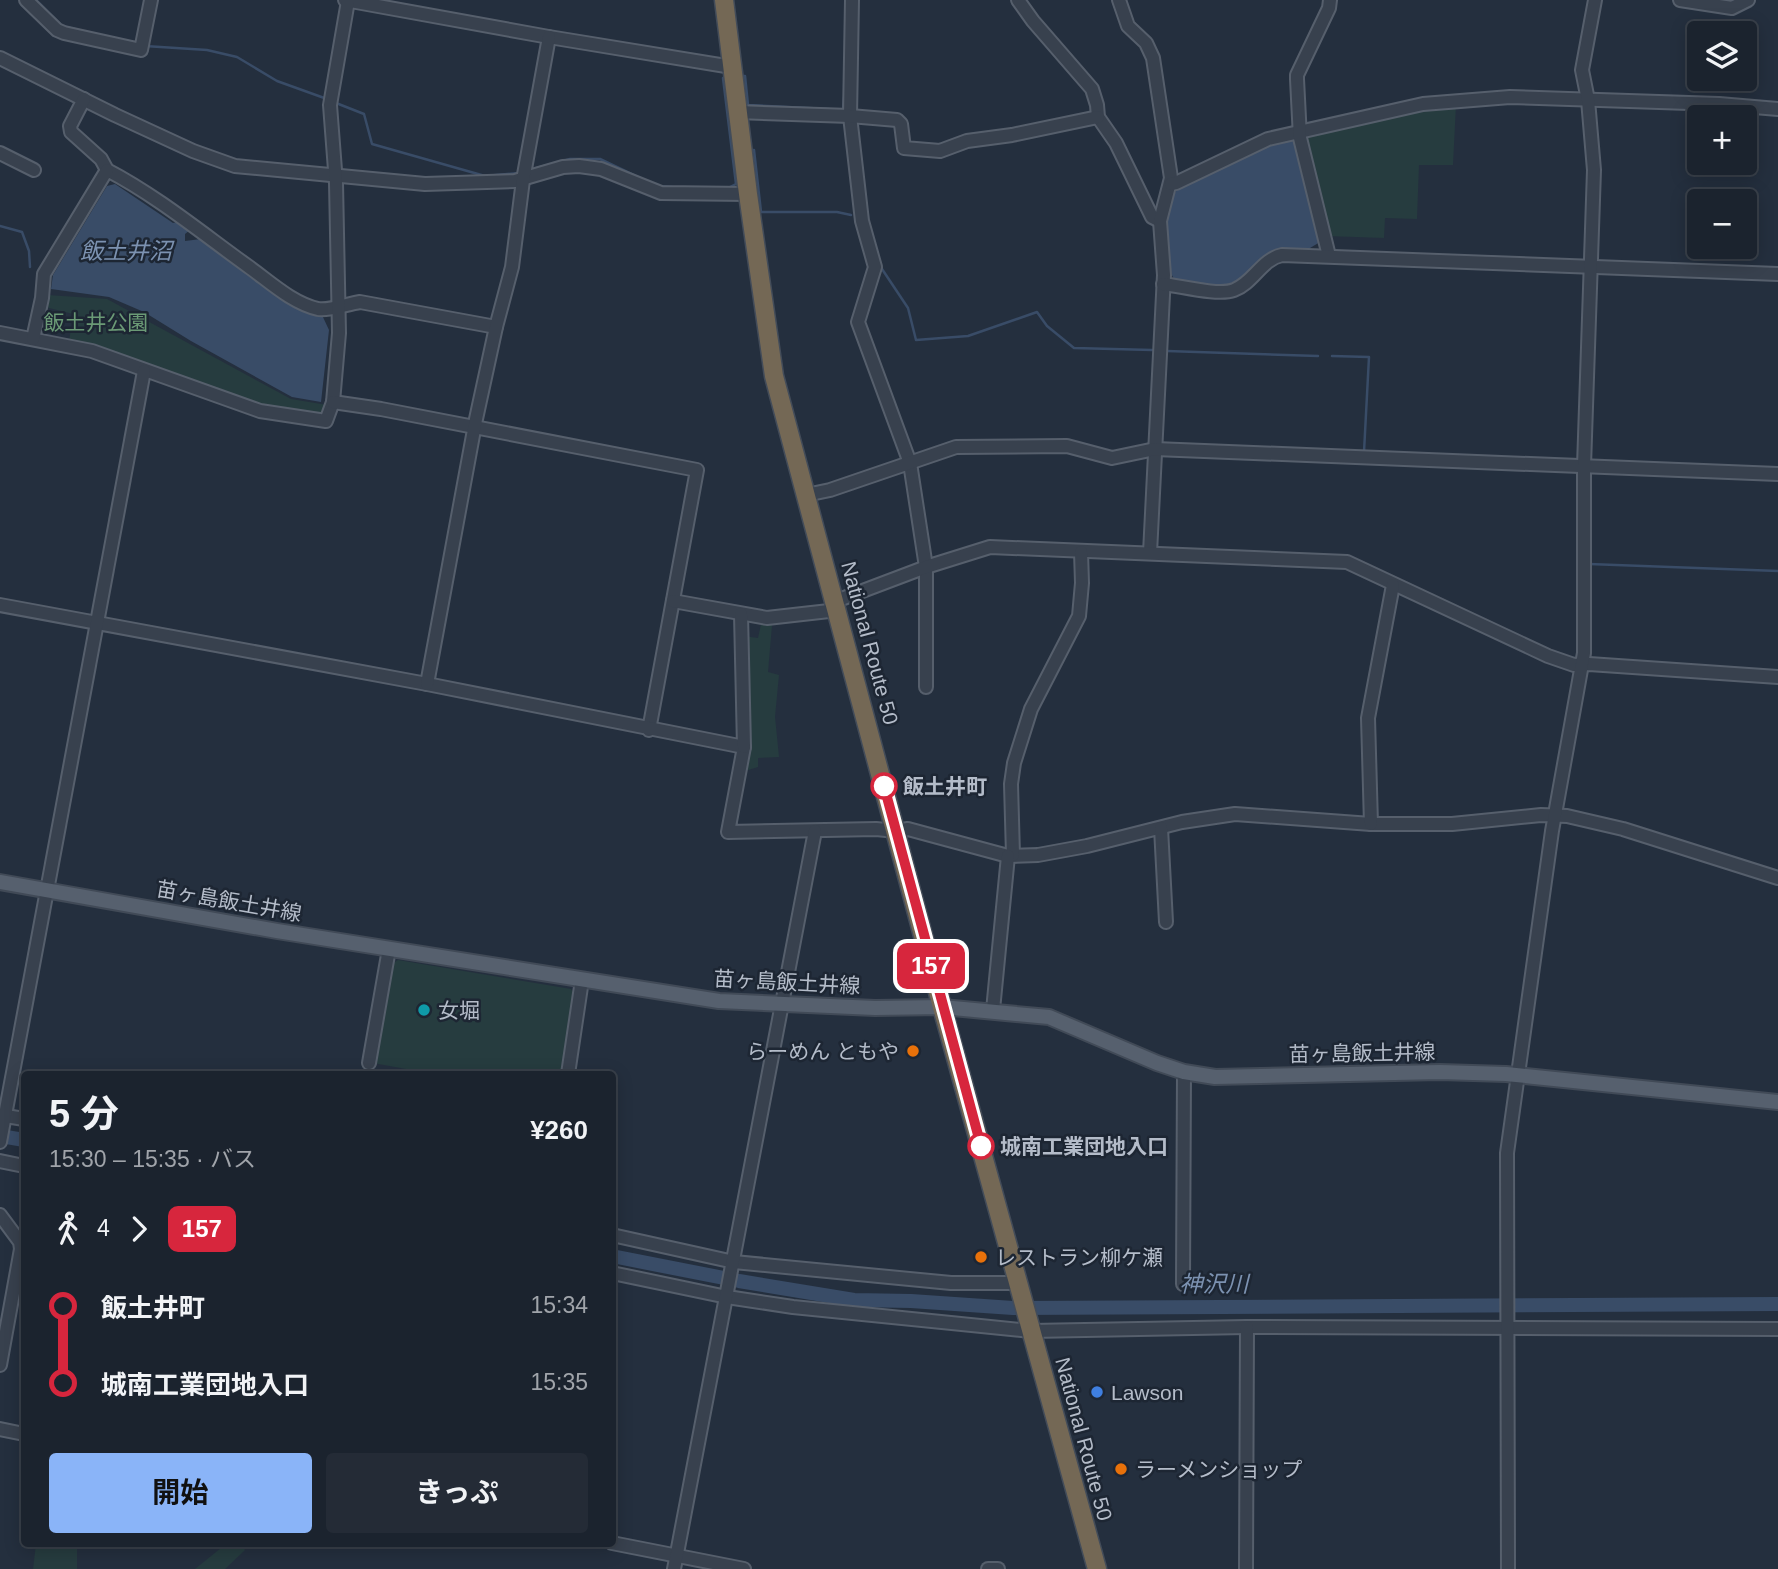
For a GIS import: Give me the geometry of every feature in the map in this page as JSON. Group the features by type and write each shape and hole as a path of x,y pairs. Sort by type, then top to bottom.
{"highway":[{"name":"National Route 50","path":"724,0 774,376 1019,1286"},
{"path":"1019,1286 1030,1326"},
{"name":"National Route 50","path":"1030,1326 1097,1569"}],"main road":[{"name":"苗ヶ島飯土井線","path":"0,882 389,949 719,1001 875,1008 942,1007 1049,1017 1157,1063 1184,1072 1215,1077 1440,1072 1518,1074 1778,1102"}],"street":[{"path":"26,0 57,30 141,50 151,0"},
{"path":"0,333 92,351 260,411 326,421 333,402 339,305 330,105 346,0 389,4 400,11 732,67"},
{"path":"852,0 850,116 862,221 874,267 858,322 910,463 926,568 926,687"},
{"path":"1018,0 1092,89 1098,117 1116,143 1152,217 1160,221"},
{"path":"1119,0 1128,26 1146,43 1153,58 1171,184 1160,221 1163,284 1150,553"},
{"path":"1329,256 1300,132 1297,75 1318,34 1330,0"},
{"path":"1508,1569 1507,1153 1555,816 1583,665 1584,466 1594,170 1588,100 1581,70 1595,0"},
{"path":"1679,0 1732,8 1748,0"},
{"path":"427,684 476,419 512,267 523,180 549,37"},
{"path":"0,58 193,151 235,166 425,184 523,180 563,167 579,166 601,169 661,193 748,194"},
{"path":"1171,184 1279,135 1434,103 1510,97 1719,104 1778,109"},
{"path":"84,99 69,126 71,132 101,159 107,170 174,213 290,296 319,309 329,310 339,305 360,302 496,327"},
{"path":"737,112 897,120 901,124 904,148 932,152 967,141 1012,135 1098,117"},
{"path":"0,153 34,170"},
{"path":"33,339 44,274 107,170"},
{"path":"1163,284 1231,291 1250,280 1275,257 1329,256 1778,274"},
{"path":"0,1142 144,371"},
{"path":"333,402 697,470 649,730"},
{"path":"806,495 830,490 956,447 1067,446 1112,458 1155,449 1778,474"},
{"path":"673,601 767,618 837,606 926,568 990,547 1347,562 1363,567 1393,585 1554,659 1574,665 1778,677"},
{"path":"993,1010 1010,855 1014,763 1031,709 1079,616 1081,552"},
{"path":"1371,824 1368,718 1393,585"},
{"path":"0,605 427,684 744,747"},
{"path":"741,614 744,747 728,832 908,829 1010,855 1038,855 1087,846 1182,822 1235,814 1371,824 1452,824 1555,816 1588,820 1623,829 1778,878"},
{"path":"1161,828 1166,922"},
{"path":"674,1569 815,831"},
{"path":"369,1063 389,949"},
{"path":"568,1071 582,980"},
{"path":"1183,1284 1184,1072"},
{"path":"5,1119 21,1119"},
{"path":"0,1161 21,1165"},
{"path":"0,1215 20,1242 21,1250 5,1309 0,1365"},
{"path":"616,1236 734,1264 951,1283 1019,1286"},
{"path":"616,1274 793,1307 1030,1326 1247,1327 1506,1323 1778,1329"},
{"path":"1246,1569 1247,1327"},
{"path":"0,1429 21,1433"},
{"path":"616,1544 744,1569"},
{"path":"988,1569 998,1569"}],"green space":[{"path":"1456,105 1453,165 1419,165 1417,219 1385,218 1384,238 1326,236 1305,141 1306,133 1423,107"},
{"name":"飯土井公園","path":"47,295 107,299 291,399 327,405 321,416 265,406 100,346 69,342 73,314 45,307"},
{"path":"761,624 772,625 768,672 779,675 775,717 779,757 758,758 758,767 745,771 743,636 758,638"},
{"path":"398,960 571,989 574,994 561,1071 417,1071 373,1063 392,964"},
{"path":"36,1547 77,1547 77,1569 33,1569"},
{"path":"222,1547 243,1547 245,1550 225,1569 195,1569"}],"water":[{"path":"1295,137 1320,242 1305,251 1273,250 1248,273 1230,283 1210,285 1176,282 1167,261 1164,234 1168,207 1180,187 1270,143"},
{"name":"飯土井沼","path":"115,184 173,223 178,222 190,230 185,234 185,241 201,239 322,315 329,330 321,402 292,397 144,312 109,297 51,289 53,275 107,186"}],"waterway":[{"path":"36,0 62,26 91,33"},
{"path":"145,46 207,50 237,57 277,81 327,99"},
{"path":"741,76 745,76 748,105 829,109"},
{"path":"726,77 723,78 736,184 728,188"},
{"path":"843,110 844,97"},
{"path":"336,103 364,114 372,144 485,176 519,173"},
{"path":"750,151 754,150 761,212 837,212 851,215"},
{"path":"529,170 570,159 600,159 642,179"},
{"path":"658,186 672,187"},
{"path":"0,226 22,232 29,251 30,267"},
{"path":"880,266 908,308 916,340 968,336 1037,312 1047,326 1074,348 1152,350"},
{"path":"1167,351 1318,356"},
{"path":"1332,356 1369,357 1364,452"},
{"path":"1589,564 1778,571"},
{"name":"神沢川","path":"0,1136 21,1140"},
{"name":"神沢川","path":"616,1257 854,1300 1013,1308 1778,1304"}],"bus line":[{"name":"157","path":"884,786 981,1146"}],"place":[{"name":"飯土井町","path":"884,786"},
{"name":"女堀","path":"424,1010"},
{"name":"らーめん ともや","path":"913,1051"},
{"name":"城南工業団地入口","path":"981,1146"},
{"name":"レストラン柳ケ瀬","path":"981,1257"},
{"name":"Lawson","path":"1097,1392"},
{"name":"ラーメンショップ","path":"1121,1469"}]}
